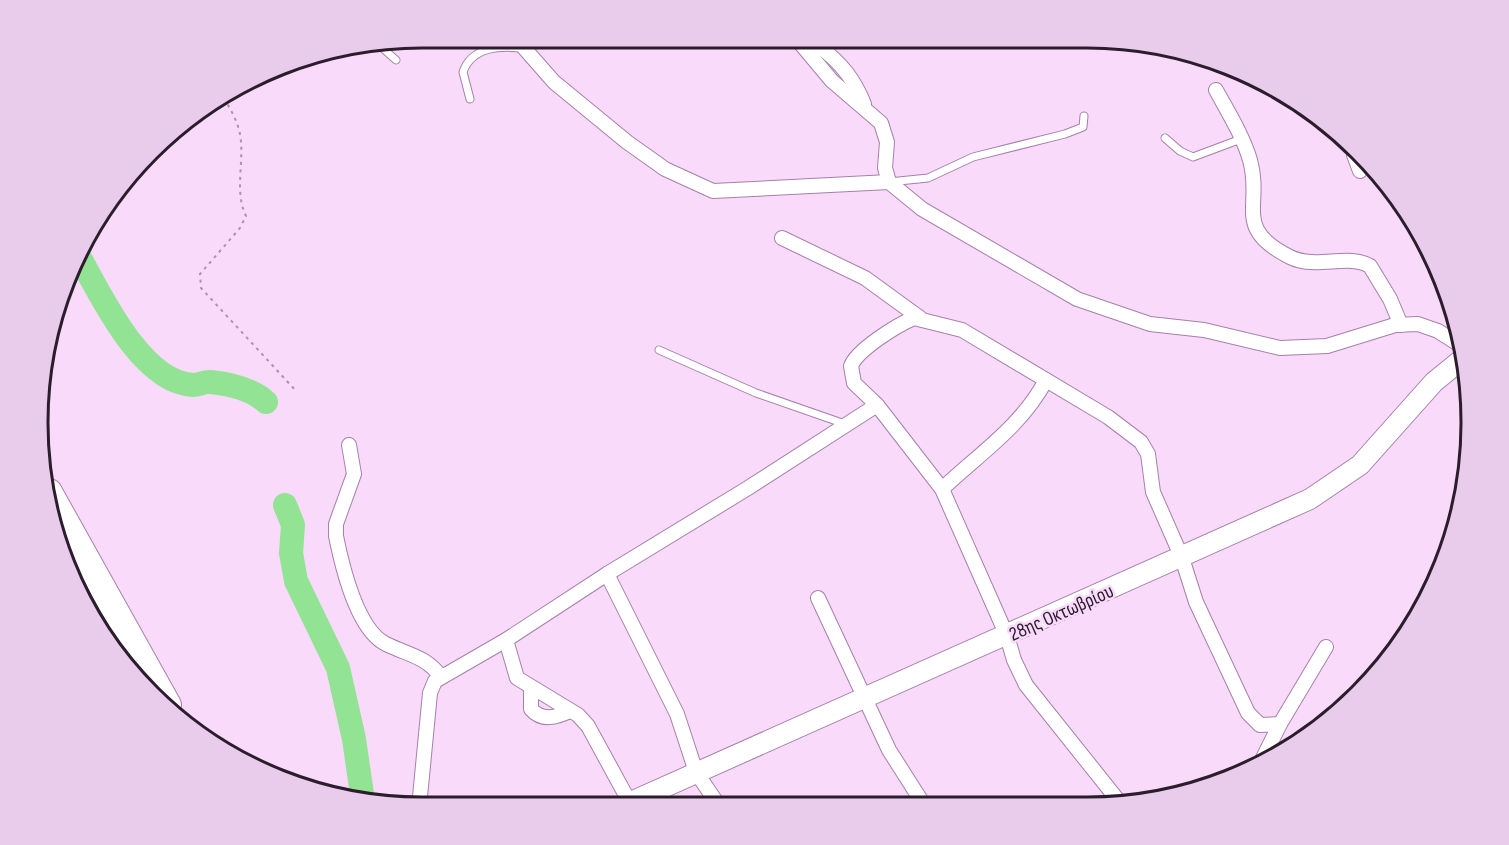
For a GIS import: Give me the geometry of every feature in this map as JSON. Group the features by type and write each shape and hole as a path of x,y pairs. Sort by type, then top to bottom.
{"highway":[{"path":"58,509 158,687"}],"street":[{"path":"526,48 554,81 645,156 665,169 712,190 889,182"},
{"path":"811,48 815,51 832,81 881,123 885,133 885,168 889,182 922,209 984,243 1053,287 1131,319 1204,330 1268,346 1301,349 1327,346 1401,325 1418,324 1452,340"},
{"path":"815,51 819,48"},
{"path":"1216,90 1250,161 1252,222 1267,243 1301,262 1358,262 1370,266 1381,282 1401,325"},
{"path":"1358,165 1360,171"},
{"path":"782,238 865,278 920,318 962,330 1108,417 1141,442 1148,454 1153,492 1182,558 1196,602 1248,713 1260,724 1280,724"},
{"path":"920,318 902,324 853,360 850,371 854,383 877,405 942,489 1008,636 1014,660 1026,685 1114,796"},
{"name":"28ης Οκτωβρίου","path":"641,797 1285,512 1333,486 1360,465 1434,382 1456,364"},
{"path":"942,489 998,441 1029,408 1046,380"},
{"path":"420,797 431,686 441,677 506,640 877,405"},
{"path":"348,444 354,474 336,524 336,536 358,608 377,639 425,659 441,677"},
{"path":"607,574 676,714 696,771 713,797"},
{"path":"818,598 889,750 919,797"},
{"path":"506,640 517,678 531,689 570,711 588,726 623,797"},
{"path":"1267,751 1326,647"},
{"path":"531,689 531,709 535,714 549,718 570,711"}],"lane":[{"path":"470,99 463,72 471,59 495,48"},
{"path":"385,50 396,60"},
{"path":"889,182 928,178 973,157 1065,134 1083,127 1084,116"},
{"path":"1165,138 1180,151 1193,157 1241,139"},
{"path":"659,351 756,393 845,424"}],"path":[{"path":"227,103 236,120 241,141 241,206 246,216 240,228 200,274 201,288 297,392"}],"shaded area":[{"path":"88,590 111,631 98,610"}],"waterway":[{"path":"84,265 125,335 157,370 174,381 193,385 209,382 240,388 266,402"},
{"path":"285,505 293,525 291,553 296,581 338,668 354,739 362,792"}]}
